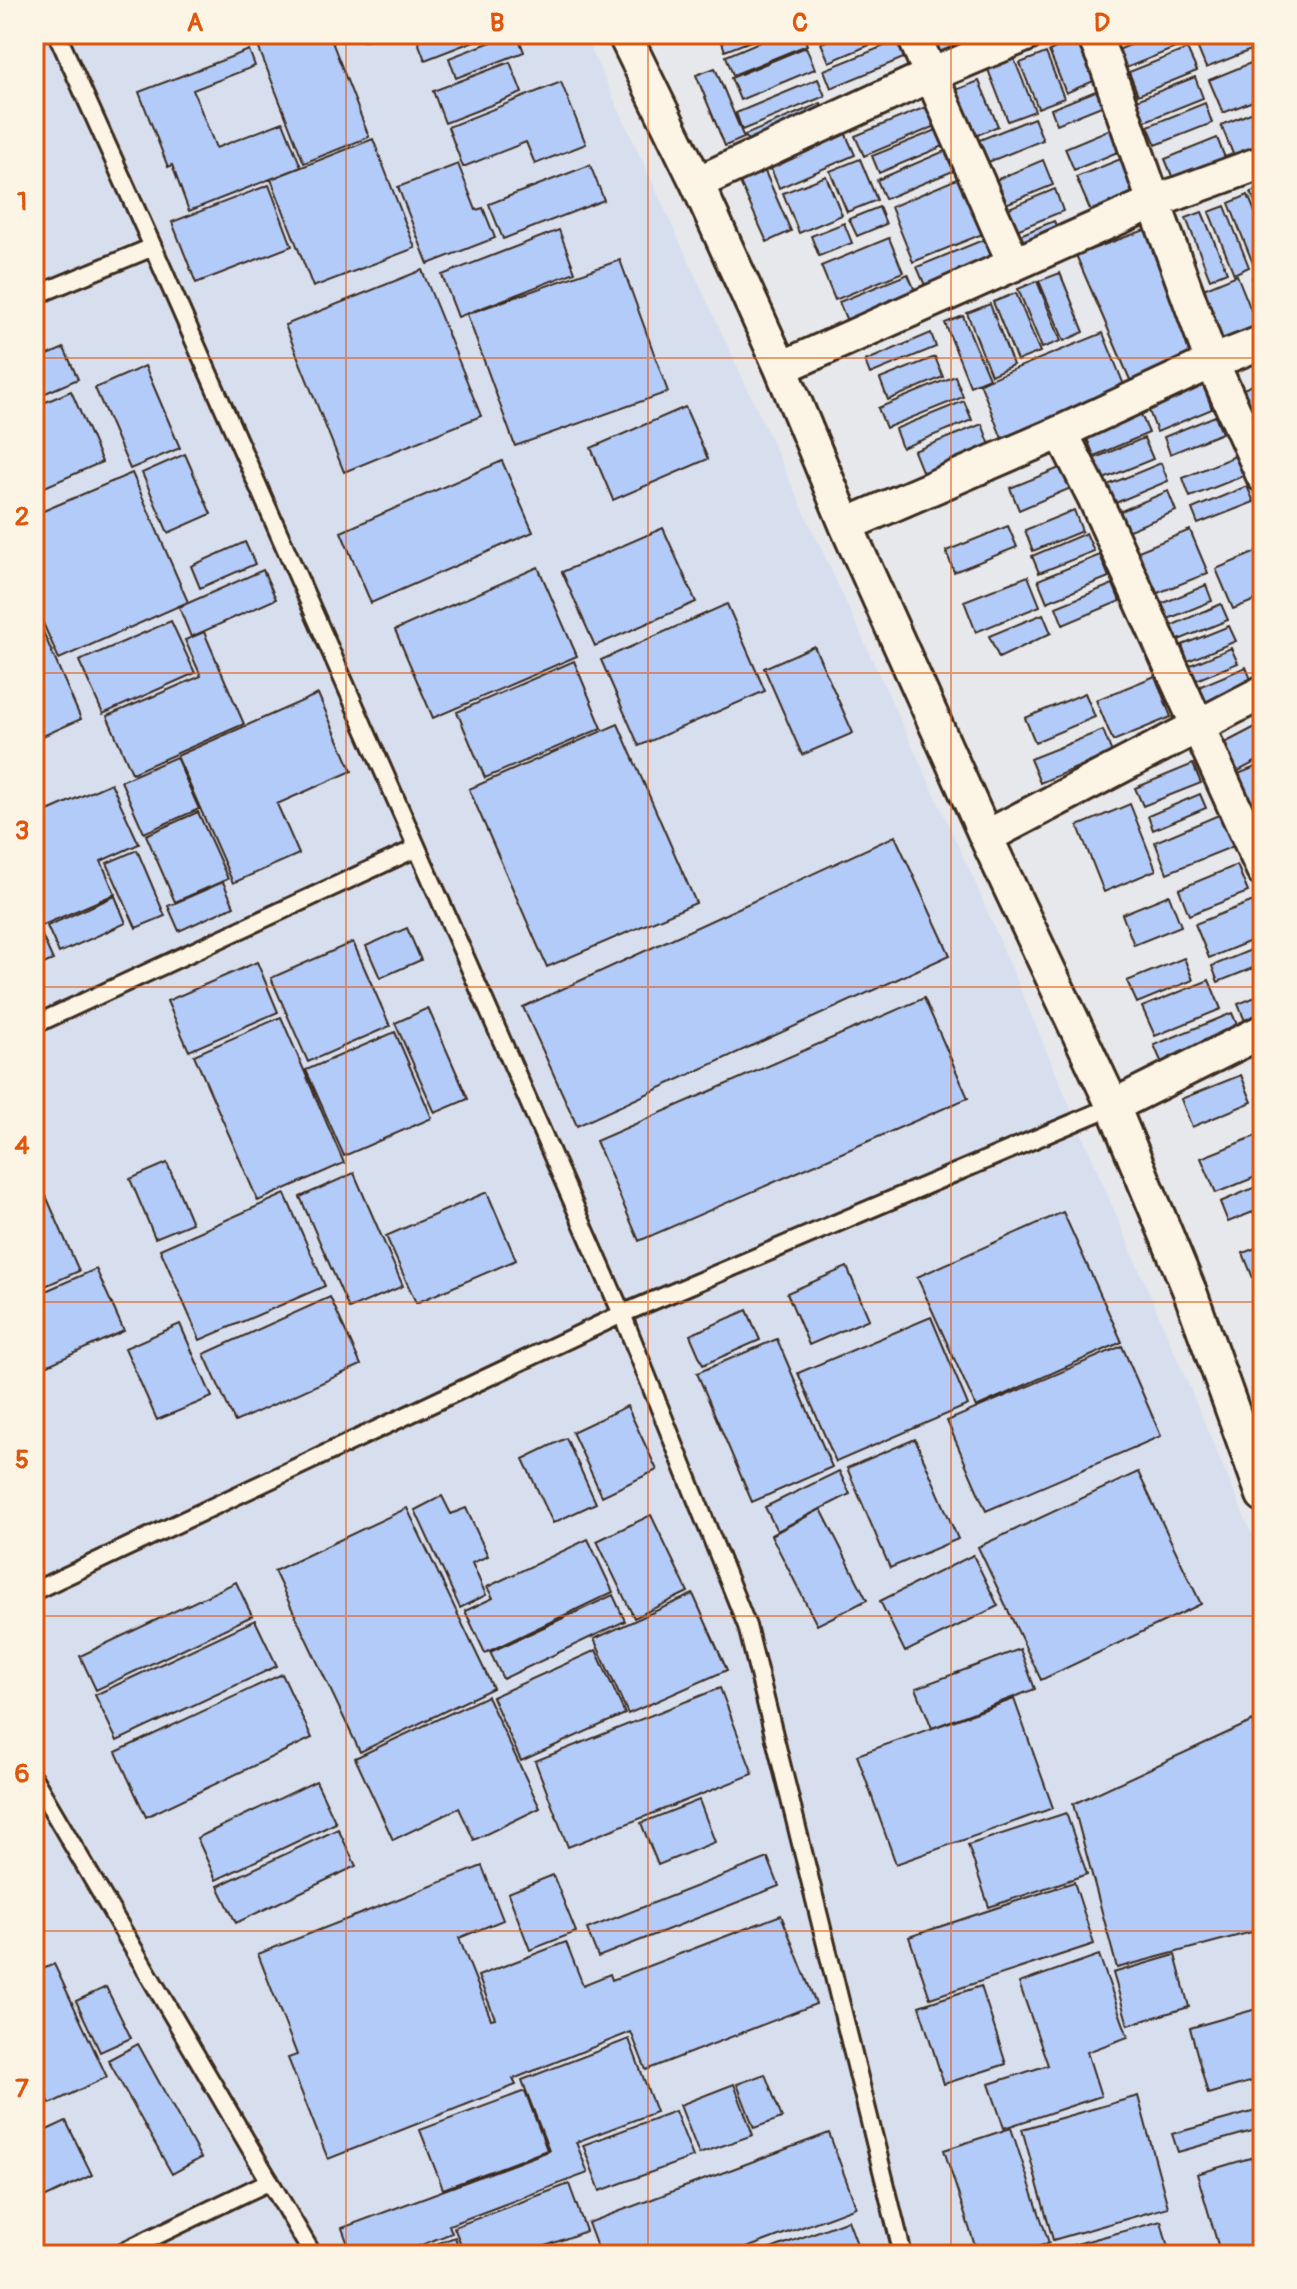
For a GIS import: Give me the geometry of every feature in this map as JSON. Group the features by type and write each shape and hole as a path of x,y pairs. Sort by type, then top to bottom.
{"street":[{"path":"624,34 697,183 986,837 1113,1106 1190,1292 1263,1495"},
{"path":"913,34 1014,264"},
{"path":"697,183 931,75 1028,34"},
{"path":"1093,34 1212,362 1263,476"},
{"path":"781,368 1154,202 1263,162"},
{"path":"846,525 1263,342"},
{"path":"1061,432 1094,497 1263,870"},
{"path":"986,837 1263,692"},
{"path":"1113,1106 1263,1031"}],"lane":[{"path":"57,34 622,1314 747,1626 903,2255"},
{"path":"34,296 153,247"},
{"path":"34,1025 417,848"},
{"path":"34,1591 622,1314 1113,1106"},
{"path":"34,1779 313,2255"},
{"path":"116,2255 270,2181"}],"shaded area":[{"path":"34,34 584,34 974,880 1253,1537 1263,1534 1263,2255 34,2255"}],"building":[{"path":"273,34 329,34 369,137 304,163 256,41"},
{"path":"360,34 381,34 363,41"},
{"path":"415,34 492,34 425,60"},
{"path":"517,34 524,52 456,78 449,58"},
{"path":"719,34 769,34 725,51"},
{"path":"778,34 803,34 807,45 733,75 726,56"},
{"path":"844,34 896,34 829,62 821,43"},
{"path":"946,34 991,34 935,62 927,41"},
{"path":"1155,34 1187,34 1190,42 1126,68 1118,50"},
{"path":"1192,34 1256,34 1261,46 1206,68"},
{"path":"1079,38 1096,80 1066,93 1049,51"},
{"path":"899,40 906,57 831,88 824,70"},
{"path":"806,47 815,69 740,100 731,78"},
{"path":"1187,49 1197,71 1138,95 1129,72"},
{"path":"249,50 255,66 193,90 216,148 283,122 301,167 189,211 139,92"},
{"path":"1046,53 1064,98 1038,108 1020,63"},
{"path":"1013,56 1035,111 1008,121 987,67"},
{"path":"1263,58 1263,97 1223,113 1209,80"},
{"path":"510,62 522,93 445,123 433,91"},
{"path":"715,68 744,138 725,146 696,75"},
{"path":"1195,77 1203,98 1143,122 1134,101"},
{"path":"818,79 825,96 742,130 736,113"},
{"path":"979,81 998,126 971,138 953,91"},
{"path":"561,82 586,144 535,164 526,142 463,167 448,127"},
{"path":"1098,90 1104,105 1057,124 1051,109"},
{"path":"821,103 828,116 752,149 745,135"},
{"path":"1205,103 1212,123 1156,145 1148,126"},
{"path":"933,104 941,124 864,156 855,136"},
{"path":"1263,108 1263,156 1238,166 1221,125"},
{"path":"1034,118 1043,140 981,165 972,143"},
{"path":"1120,125 1130,147 1074,170 1065,148"},
{"path":"939,129 946,145 879,173 872,156"},
{"path":"844,130 855,155 779,188 768,162"},
{"path":"1217,138 1228,165 1176,186 1165,159"},
{"path":"373,139 415,248 313,287 271,179"},
{"path":"954,147 963,167 885,199 877,180"},
{"path":"1128,156 1146,200 1095,221 1076,177"},
{"path":"860,159 877,200 847,212 830,171"},
{"path":"1043,160 1053,185 1001,206 991,182"},
{"path":"458,164 476,210 483,208 495,238 428,264 398,187"},
{"path":"590,165 604,200 503,239 489,204"},
{"path":"763,167 791,231 767,242 738,178"},
{"path":"966,175 990,231 913,262 891,207"},
{"path":"826,176 842,215 799,233 783,193"},
{"path":"269,185 292,246 196,283 172,222"},
{"path":"1263,187 1263,221 1251,192"},
{"path":"1055,189 1063,211 1012,232 1004,210"},
{"path":"1248,195 1263,231 1263,262 1254,266 1229,203"},
{"path":"1225,206 1249,267 1234,274 1209,212"},
{"path":"879,207 886,224 857,236 849,219"},
{"path":"1202,212 1227,272 1210,279 1186,218"},
{"path":"1054,221 1059,232 1020,248 1015,237"},
{"path":"844,223 852,243 819,256 811,236"},
{"path":"1153,227 1190,356 1134,389 1076,255"},
{"path":"559,230 575,272 458,317 442,275"},
{"path":"990,237 999,261 927,290 917,267"},
{"path":"889,238 903,272 835,300 821,266"},
{"path":"620,260 668,392 515,446 467,314"},
{"path":"422,270 481,416 344,472 285,325"},
{"path":"1060,273 1084,332 1064,341 1039,281"},
{"path":"1263,273 1263,304 1252,278"},
{"path":"908,274 918,298 849,326 839,302"},
{"path":"1237,275 1259,330 1219,347 1196,292"},
{"path":"1037,281 1061,341 1042,348 1018,289"},
{"path":"1016,293 1040,352 1017,361 993,302"},
{"path":"990,304 1013,365 991,375 967,313"},
{"path":"963,316 989,378 970,386 945,323"},
{"path":"931,333 936,347 870,374 865,361"},
{"path":"1103,333 1128,395 1005,446 980,383"},
{"path":"64,348 78,379 34,398 34,361"},
{"path":"935,357 943,377 888,400 880,379"},
{"path":"145,366 180,448 130,469 95,388"},
{"path":"955,376 963,397 886,428 878,408"},
{"path":"1263,381 1263,403 1251,408 1243,389"},
{"path":"1203,385 1212,409 1157,432 1148,408"},
{"path":"71,391 102,462 38,490 34,481 34,407"},
{"path":"964,401 972,420 902,448 895,429"},
{"path":"1263,406 1263,430 1261,431 1252,410"},
{"path":"685,407 708,459 613,500 591,448"},
{"path":"1140,412 1149,433 1094,456 1085,434"},
{"path":"1215,416 1222,433 1170,454 1164,437"},
{"path":"982,424 993,453 926,481 914,451"},
{"path":"1144,438 1153,459 1094,483 1085,462"},
{"path":"1242,453 1251,473 1190,497 1183,478"},
{"path":"185,454 211,514 168,533 142,473"},
{"path":"502,461 533,532 371,603 341,532"},
{"path":"1161,463 1168,481 1113,504 1105,486"},
{"path":"1062,467 1071,488 1019,510 1010,488"},
{"path":"132,473 188,602 59,659 34,603 34,515"},
{"path":"1247,486 1254,502 1198,524 1192,509"},
{"path":"1168,491 1176,511 1122,533 1114,514"},
{"path":"1074,510 1082,531 1033,551 1025,530"},
{"path":"1008,526 1017,547 954,572 946,551"},
{"path":"663,528 696,602 595,646 562,572"},
{"path":"1190,530 1208,573 1148,597 1131,554"},
{"path":"1086,533 1094,551 1039,573 1032,556"},
{"path":"245,542 255,564 200,588 191,566"},
{"path":"1263,549 1263,597 1233,609 1216,569"},
{"path":"1100,555 1109,577 1047,602 1038,580"},
{"path":"538,567 577,656 433,718 395,630"},
{"path":"263,570 276,599 191,637 179,607"},
{"path":"1028,576 1040,606 976,632 964,601"},
{"path":"1113,584 1120,601 1063,625 1056,607"},
{"path":"1206,585 1212,601 1168,619 1161,604"},
{"path":"727,604 765,691 639,746 601,660"},
{"path":"1221,604 1228,620 1174,642 1168,627"},
{"path":"34,611 81,719 34,740"},
{"path":"1043,614 1051,633 999,658 989,636"},
{"path":"171,621 195,673 103,714 79,661"},
{"path":"1229,626 1236,641 1188,661 1182,645"},
{"path":"204,632 244,724 132,773 107,716 201,676 185,640"},
{"path":"814,646 853,733 802,755 764,668"},
{"path":"1231,648 1238,663 1194,681 1188,666"},
{"path":"574,661 602,728 485,778 457,712"},
{"path":"1246,667 1254,687 1204,707 1196,688"},
{"path":"1155,676 1171,717 1113,741 1096,700"},
{"path":"1085,693 1095,717 1035,742 1025,718"},
{"path":"318,694 352,771 277,804 299,854 233,883 177,756"},
{"path":"1263,723 1263,758 1231,775 1217,747"},
{"path":"618,724 696,903 547,967 469,789"},
{"path":"1103,730 1112,753 1040,783 1030,759"},
{"path":"176,757 199,809 144,833 121,781"},
{"path":"1193,764 1201,783 1143,806 1135,788"},
{"path":"1263,764 1263,796 1250,802 1238,774"},
{"path":"111,783 139,844 101,861 115,894 41,926 34,911 34,817"},
{"path":"1200,794 1206,808 1153,830 1148,816"},
{"path":"1130,804 1156,870 1104,892 1078,826"},
{"path":"1263,804 1263,825 1257,828 1250,809"},
{"path":"198,812 228,879 175,902 146,835"},
{"path":"1221,814 1234,846 1167,873 1155,842"},
{"path":"895,836 950,955 577,1126 523,1007"},
{"path":"137,850 165,916 136,928 107,863"},
{"path":"1237,865 1248,892 1189,915 1179,889"},
{"path":"223,882 234,906 179,931 168,906"},
{"path":"1169,895 1181,926 1134,945 1122,914"},
{"path":"115,896 126,923 59,953 47,926"},
{"path":"1256,900 1263,918 1263,936 1209,958 1195,924"},
{"path":"34,918 53,960 34,968"},
{"path":"407,928 421,960 380,978 366,946"},
{"path":"353,942 390,1026 308,1062 271,978"},
{"path":"1263,945 1263,964 1218,982 1212,966"},
{"path":"1184,958 1193,980 1137,1003 1127,981"},
{"path":"257,962 278,1012 189,1051 167,1001"},
{"path":"1209,980 1221,1009 1155,1036 1142,1007"},
{"path":"1263,994 1263,1019 1247,1026 1238,1004"},
{"path":"924,998 968,1098 639,1241 596,1141"},
{"path":"428,1008 468,1099 435,1113 395,1023"},
{"path":"1232,1013 1241,1034 1163,1066 1154,1045"},
{"path":"281,1017 344,1163 258,1201 194,1055"},
{"path":"395,1032 432,1118 344,1156 306,1070"},
{"path":"1241,1075 1252,1102 1192,1127 1181,1099"},
{"path":"1263,1133 1263,1174 1216,1193 1201,1158"},
{"path":"167,1163 192,1223 155,1238 130,1179"},
{"path":"354,1173 403,1286 349,1309 300,1197"},
{"path":"1263,1184 1263,1208 1228,1222 1220,1202"},
{"path":"487,1192 516,1260 416,1303 386,1236"},
{"path":"285,1194 325,1286 200,1340 160,1249"},
{"path":"46,1196 79,1271 34,1291 34,1201"},
{"path":"1063,1212 1122,1342 976,1407 917,1277"},
{"path":"1263,1245 1263,1279 1255,1283 1243,1253"},
{"path":"847,1267 869,1319 809,1345 787,1293"},
{"path":"96,1269 124,1331 37,1370 34,1363 34,1296"},
{"path":"1263,1292 1263,1313 1256,1295"},
{"path":"330,1297 361,1365 235,1422 204,1354"},
{"path":"747,1310 760,1340 703,1365 690,1335"},
{"path":"931,1317 968,1405 836,1462 798,1373"},
{"path":"180,1324 212,1397 157,1420 125,1348"},
{"path":"777,1339 832,1467 752,1502 697,1373"},
{"path":"1122,1346 1161,1436 986,1511 947,1421"},
{"path":"627,1406 657,1470 602,1496 572,1432"},
{"path":"566,1438 596,1503 553,1523 523,1459"},
{"path":"915,1439 958,1539 890,1568 847,1468"},
{"path":"839,1471 850,1494 777,1531 765,1507"},
{"path":"1138,1472 1201,1604 1041,1680 978,1547"},
{"path":"442,1496 451,1514 466,1508 488,1556 472,1563 486,1595 460,1608 415,1510"},
{"path":"407,1508 493,1688 360,1752 274,1571"},
{"path":"821,1509 867,1600 817,1625 771,1535"},
{"path":"651,1515 688,1592 634,1618 597,1541"},
{"path":"588,1539 613,1592 485,1653 465,1611 493,1598 487,1587"},
{"path":"973,1555 998,1606 905,1652 880,1601"},
{"path":"236,1582 252,1616 96,1690 80,1656"},
{"path":"693,1594 727,1670 628,1714 594,1639"},
{"path":"613,1595 625,1621 503,1679 490,1652"},
{"path":"255,1620 277,1666 117,1741 95,1695"},
{"path":"1020,1649 1035,1689 932,1728 916,1688"},
{"path":"596,1650 625,1714 521,1761 492,1697"},
{"path":"282,1674 312,1738 146,1817 116,1752"},
{"path":"720,1688 753,1774 568,1847 535,1761"},
{"path":"487,1696 540,1808 474,1840 459,1808 393,1840 355,1758"},
{"path":"1014,1699 1053,1808 896,1864 857,1755"},
{"path":"1253,1721 1263,1762 1263,1929 1117,1968 1073,1804"},
{"path":"316,1781 336,1823 216,1880 197,1838"},
{"path":"699,1800 715,1842 658,1865 641,1823"},
{"path":"1066,1813 1087,1874 989,1907 968,1845"},
{"path":"338,1829 356,1866 236,1923 218,1886"},
{"path":"768,1858 779,1886 598,1957 587,1929"},
{"path":"482,1866 503,1920 459,1938 491,2019 495,2018 478,1976 566,1942 583,1985 610,1974 612,1980 781,1915 816,2004 646,2070 631,2032 513,2079 516,2085 328,2159 288,2058 297,2055 258,1954"},
{"path":"553,1875 576,1932 530,1950 508,1893"},
{"path":"1074,1882 1094,1944 930,1998 909,1937"},
{"path":"1099,1955 1128,2037 1087,2052 1101,2096 1004,2128 989,2084 1048,2065 1019,1983"},
{"path":"1175,1955 1189,2007 1128,2025 1113,1973"},
{"path":"54,1964 107,2077 50,2104 34,2070 34,1973"},
{"path":"981,1986 1006,2064 944,2084 919,2006"},
{"path":"106,1987 131,2038 100,2052 76,2001"},
{"path":"1263,2007 1263,2078 1208,2094 1190,2028"},
{"path":"629,2039 656,2112 576,2142 588,2173 449,2225 452,2233 406,2251 408,2255 352,2255 342,2228 549,2151 522,2080"},
{"path":"138,2044 201,2158 172,2174 108,2060"},
{"path":"765,2074 782,2118 754,2128 737,2084"},
{"path":"734,2084 753,2135 699,2154 680,2105"},
{"path":"525,2091 547,2150 443,2189 420,2130"},
{"path":"1138,2096 1168,2207 1053,2240 1022,2129"},
{"path":"1263,2109 1263,2128 1178,2152 1172,2134"},
{"path":"675,2111 693,2157 600,2191 583,2145"},
{"path":"66,2121 92,2175 34,2203 34,2136"},
{"path":"1011,2128 1049,2243 1014,2255 978,2255 944,2150"},
{"path":"829,2133 856,2207 728,2255 600,2255 588,2223"},
{"path":"1263,2154 1263,2248 1240,2255 1221,2255 1197,2174"},
{"path":"569,2184 586,2231 522,2255 465,2255 454,2227"},
{"path":"848,2220 861,2255 755,2255"},
{"path":"1161,2221 1170,2255 1036,2255"},
{"path":"455,2237 461,2255 410,2254"}]}
